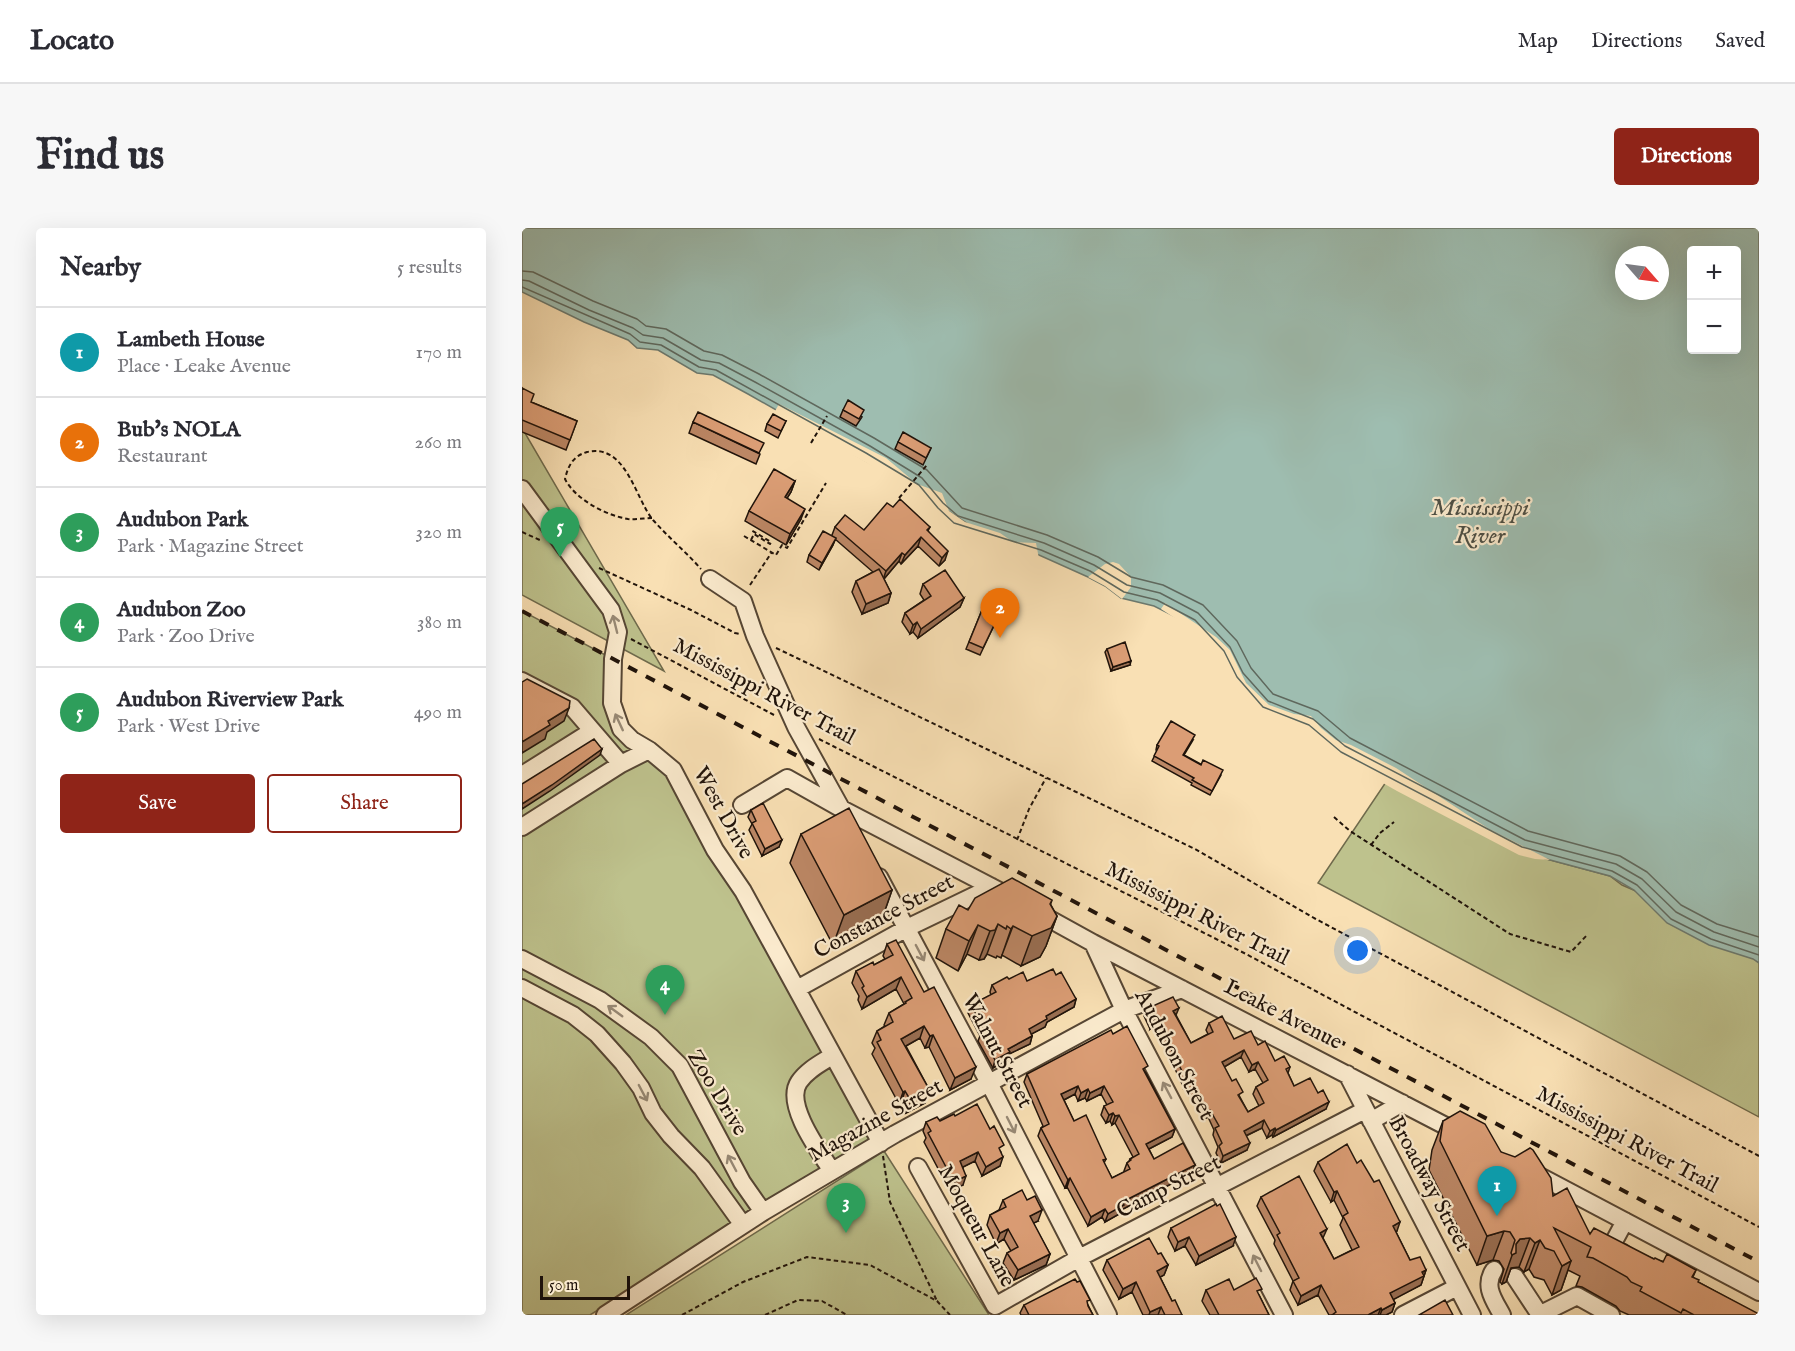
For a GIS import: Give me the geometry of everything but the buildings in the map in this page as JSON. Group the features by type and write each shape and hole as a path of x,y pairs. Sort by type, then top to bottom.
{"street":[{"path":"522,489 611,610 618,632"},
{"path":"710,579 743,602 755,636 796,727 858,839"},
{"name":"West Drive","path":"618,632 613,659 612,703 621,729 632,740 649,750 673,770 715,850 742,891 881,1143"},
{"path":"522,681 572,707 621,764"},
{"path":"522,775 592,731"},
{"path":"522,827 621,764 649,750"},
{"name":"Leake Avenue","path":"742,805 786,778 992,886 1093,943 1473,1141"},
{"name":"Walnut Street","path":"869,859 989,1083 1108,1315"},
{"name":"Constance Street","path":"797,989 906,928 992,886"},
{"name":"Audubon Street","path":"1093,943 1125,1010 1284,1315"},
{"name":"Zoo Drive","path":"522,959 600,1000 651,1037 680,1066 742,1182 763,1212"},
{"path":"522,988 573,1015 597,1034 623,1063 641,1088 653,1113 671,1136 702,1168 743,1225"},
{"name":"Magazine Street","path":"605,1315 763,1212 881,1143 1125,1010 1182,989"},
{"path":"832,1056 807,1073 798,1084 794,1097 796,1109 832,1171"},
{"name":"Broadway Street","path":"1347,1074 1472,1315"},
{"name":"Camp Street","path":"995,1306 1079,1258 1218,1187 1368,1116 1402,1103"},
{"path":"1514,1162 1759,1292"},
{"name":"Moqueur Lane","path":"918,1167 995,1306"},
{"path":"1625,1221 1611,1247 1641,1263"},
{"path":"1494,1270 1489,1278 1489,1292 1502,1315"},
{"path":"1515,1276 1539,1315 1577,1296 1611,1315"},
{"path":"1403,1315 1457,1287"}],"path":[{"path":"811,443 827,416"},
{"path":"652,518 628,519 609,513 584,500 568,485 565,479 567,467 581,454 592,451 601,452 614,459 634,484 652,518 710,579"},
{"path":"898,498 927,465"},
{"path":"747,538 776,555 782,545 787,548 826,483"},
{"path":"747,538 754,526"},
{"path":"747,538 754,534 770,544 771,542 751,530"},
{"path":"522,532 542,541"},
{"path":"750,585 772,552"},
{"path":"591,564 735,633 755,636 798,660 1195,849 1325,923 1759,1156"},
{"name":"Mississippi River Trail","path":"618,632 775,716"},
{"name":"Mississippi River Trail","path":"817,738 1246,954 1759,1227"},
{"path":"1017,840 1029,809 1046,778"},
{"path":"1334,817 1371,845 1510,934 1571,952 1588,934"},
{"path":"1371,845 1380,833 1394,822"},
{"path":"881,1143 890,1202 937,1301 950,1315"},
{"path":"682,1315 743,1282 807,1257 870,1265 937,1301"},
{"path":"765,1315 798,1300 822,1301 847,1315"}],"green space":[{"path":"522,428 664,671 522,595"},
{"path":"522,611 613,659 621,729 673,770 872,1139 590,1315 522,1315"},
{"path":"1386,782 1520,852 1610,876 1622,885 1759,944 1759,1117 1318,883"},
{"path":"884,1151 989,1315 626,1315"}],"water":[{"name":"Mississippi River","path":"522,228 1759,228 1759,963 1709,945 1667,923 1634,890 1610,876 1520,852 1306,730 1260,713 1219,655 1192,625 1154,606 1121,598 1088,577 1039,555 995,542 915,489 713,375 697,373 658,350 637,348 628,340 522,292"}],"pier":[{"path":"779,404 886,458 917,484 942,493 949,511 965,522 1000,533 1013,542 1036,543 1039,559 946,527 932,515 913,492 865,462 774,413"},
{"path":"1113,562 1119,564 1131,577 1131,587 1122,599 1088,577 1105,564"},
{"path":"1165,603 1216,637 1230,650 1246,683 1269,705 1294,714 1311,716 1336,740 1351,745 1396,768 1489,829 1550,860 1519,855 1337,757 1303,732 1258,714 1229,682 1217,657 1190,628 1161,609"}],"railway":[{"path":"522,611 1759,1262"}],"place":[{"name":"Audubon Riverview Park","path":"560,557"},
{"name":"Bub's NOLA","path":"1000,638"},
{"name":"Audubon Zoo","path":"665,1015"},
{"name":"Lambeth House","path":"1497,1216"},
{"name":"Audubon Park","path":"846,1233"}]}
